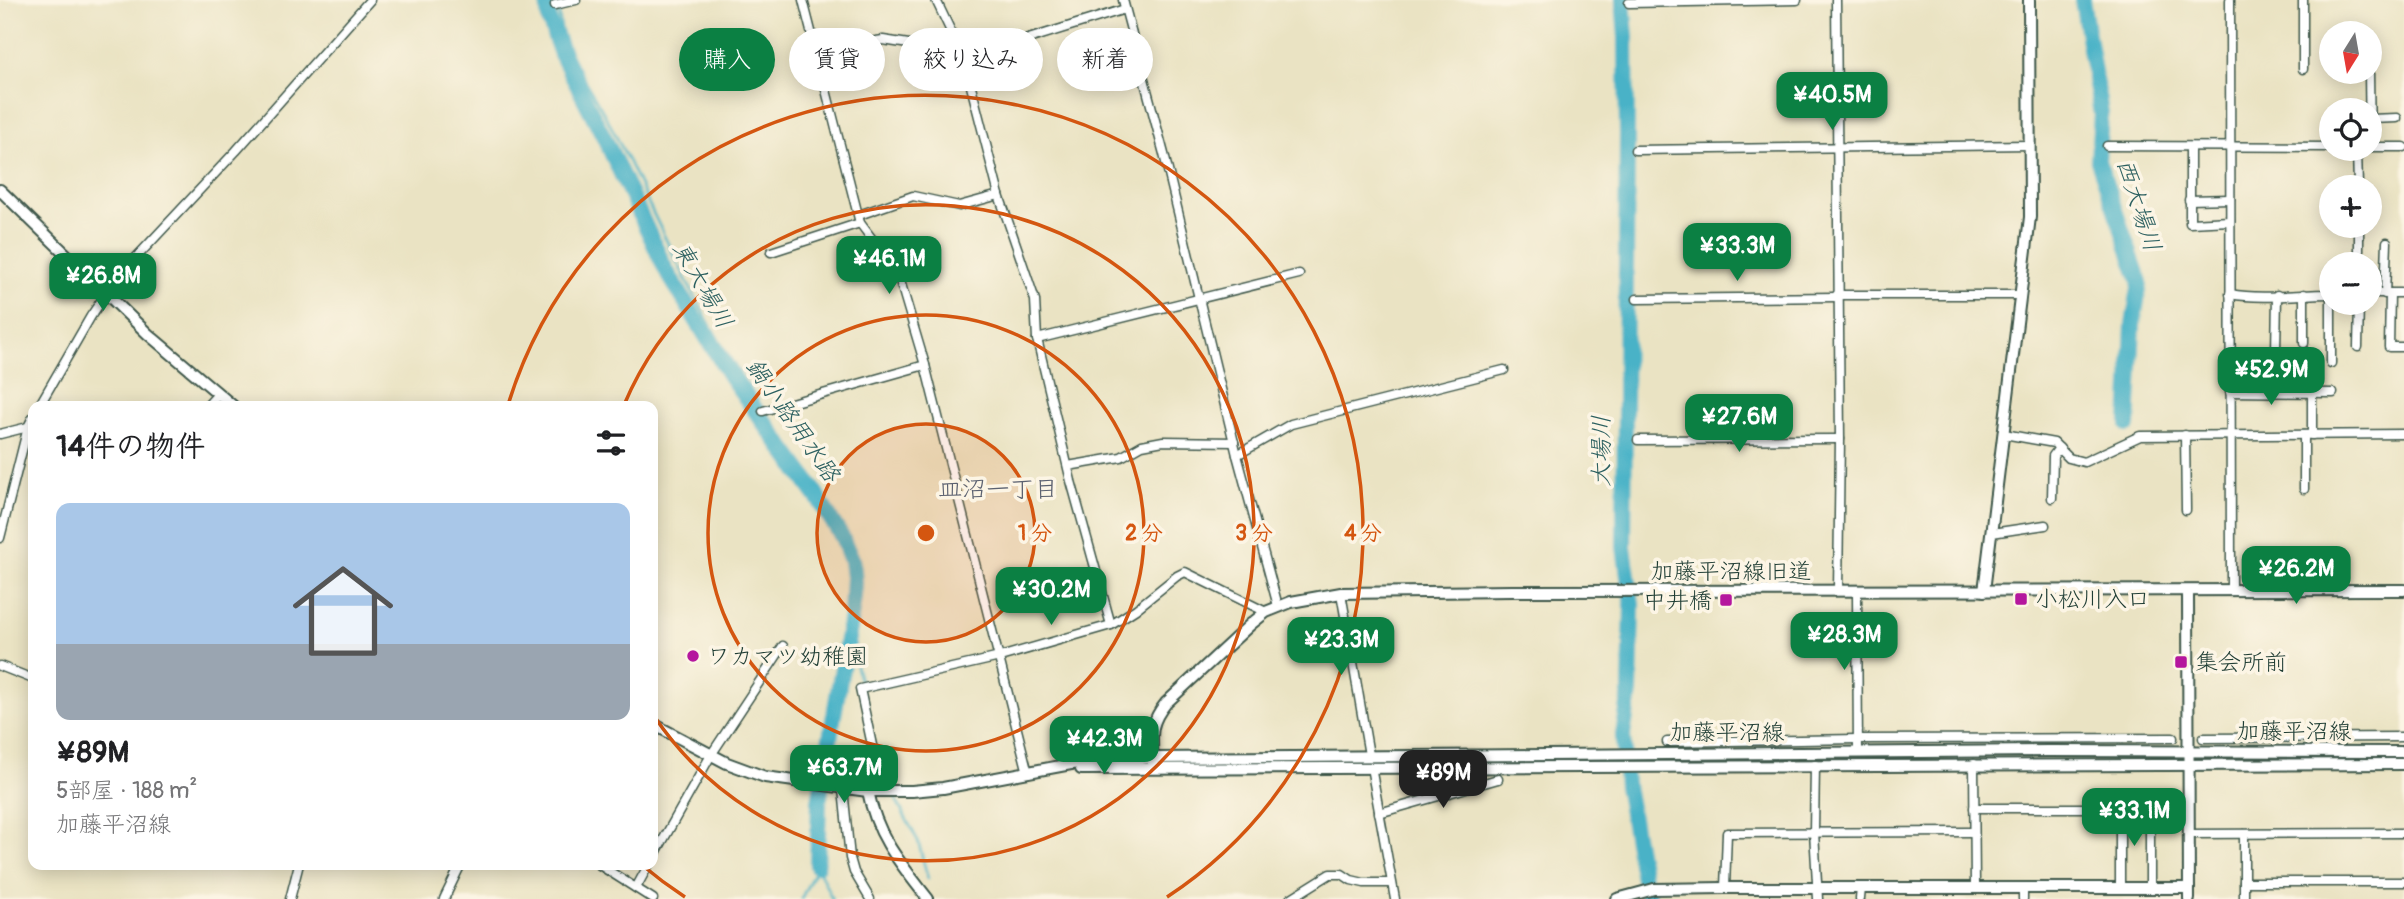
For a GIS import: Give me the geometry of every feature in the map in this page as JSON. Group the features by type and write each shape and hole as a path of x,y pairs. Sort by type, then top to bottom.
{"main road":[{"path":"1984,591 2030,217 2029,0"},
{"path":"0,190 148,334 227,401"},
{"name":"加藤平沼線旧道","path":"1152,724 1166,703 1266,612 1307,598 1341,593 2404,590"},
{"path":"1617,899 1654,889 1725,888 1861,894 1975,888 2023,894 2120,887 2189,893 2188,591"},
{"path":"1152,724 1153,763"},
{"name":"加藤平沼線","path":"658,727 711,755 765,777 882,792 943,788 1088,761 1371,767 2404,764"},
{"name":"加藤平沼線","path":"1153,763 1369,755 2404,752"},
{"path":"868,791 874,820 880,833 928,899"}],"street":[{"path":"42,401 105,293 370,0"},
{"path":"555,5 576,0"},
{"path":"803,0 810,28"},
{"path":"936,0 949,28"},
{"path":"1123,0 1164,154 1237,455 1278,606"},
{"path":"1629,3 1797,0"},
{"path":"1836,0 1840,439 1838,592"},
{"path":"2230,0 2231,591"},
{"path":"2303,69 2304,0"},
{"path":"1043,34 1125,9"},
{"path":"826,91 859,219 898,274 925,365 1028,773"},
{"path":"972,91 999,195 1035,300 1037,339 1111,625"},
{"path":"2382,119 2397,118"},
{"path":"1635,150 2030,145"},
{"path":"2107,146 2319,147"},
{"path":"2190,147 2190,223 2230,221"},
{"path":"2382,147 2404,147"},
{"path":"771,252 913,196 959,206 999,195"},
{"path":"2189,200 2230,199"},
{"path":"2387,242 2389,347 2404,347"},
{"path":"1037,339 1298,274"},
{"path":"2382,293 2404,293"},
{"path":"2230,294 2251,298 2319,294"},
{"path":"2304,294 2304,343"},
{"path":"1637,299 2020,295"},
{"path":"2276,352 2277,295"},
{"path":"2331,315 2331,363"},
{"path":"2358,347 2359,315"},
{"path":"763,411 925,365"},
{"path":"1237,455 1291,424 1504,370"},
{"path":"2230,392 2333,393"},
{"path":"2304,489 2312,393"},
{"path":"212,401 218,394"},
{"path":"0,434 28,427 0,538"},
{"path":"2004,434 2054,443 2069,458 2084,462 2140,436 2404,435"},
{"path":"2185,435 2186,510"},
{"path":"1638,440 1840,439"},
{"path":"1068,466 1121,457 1142,445 1163,441 1234,442"},
{"path":"2052,498 2053,456 2059,448"},
{"path":"1992,533 2045,525"},
{"path":"882,792 860,689 1000,657 1111,625 1185,572 1266,612"},
{"path":"1857,592 1858,752"},
{"path":"1341,593 1369,755"},
{"path":"658,849 711,755 783,646"},
{"path":"0,666 28,677"},
{"path":"1108,749 1144,723 1152,724"},
{"path":"2203,738 2404,737"},
{"path":"2048,738 2048,751"},
{"path":"1667,742 2173,738"},
{"path":"2254,738 2254,752"},
{"path":"1974,764 1975,888"},
{"path":"1815,765 1817,894"},
{"path":"1371,767 1395,899"},
{"path":"1379,813 1498,779"},
{"path":"843,789 850,858 854,872 870,899"},
{"path":"1974,808 2150,808 2150,888"},
{"path":"2120,808 2120,887"},
{"path":"1725,888 1727,832 1974,832"},
{"path":"2189,834 2404,833"},
{"path":"2244,834 2244,899"},
{"path":"290,899 297,870"},
{"path":"444,899 458,870"},
{"path":"608,870 653,899"},
{"path":"636,888 646,870"},
{"path":"1290,899 1330,874 1342,874 1351,880 1364,883 1391,883"},
{"path":"2244,882 2404,882"}],"waterway":[{"name":"東大場川","path":"547,0 549,20 561,54 604,137 666,270 730,376 819,500 842,537 851,561 851,616 819,802 817,866"},
{"name":"鍋小路用水路","path":"557,0 562,32 573,59 616,136 702,309 763,408"},
{"name":"大場川","path":"1623,0 1627,134 1624,547 1632,604 1630,692 1623,735 1626,786 1649,899"},
{"name":"西大場川","path":"2082,0 2101,114 2098,161 2140,282 2133,325 2128,425"},
{"name":"鍋小路用水路","path":"767,413 818,483 857,553 861,590 854,653 861,686"},
{"name":"鍋小路用水路","path":"877,750 890,786"},
{"name":"鍋小路用水路","path":"894,796 918,841 928,879"},
{"path":"817,866 832,899"},
{"path":"801,899 817,866"}],"place":[{"name":"小松川入口","path":"2021,599"},
{"name":"中井橋","path":"1726,600"},
{"name":"ワカマツ幼稚園","path":"693,656"},
{"name":"集会所前","path":"2181,662"}],"district":[{"name":"皿沼一丁目","path":"998,489"}]}
